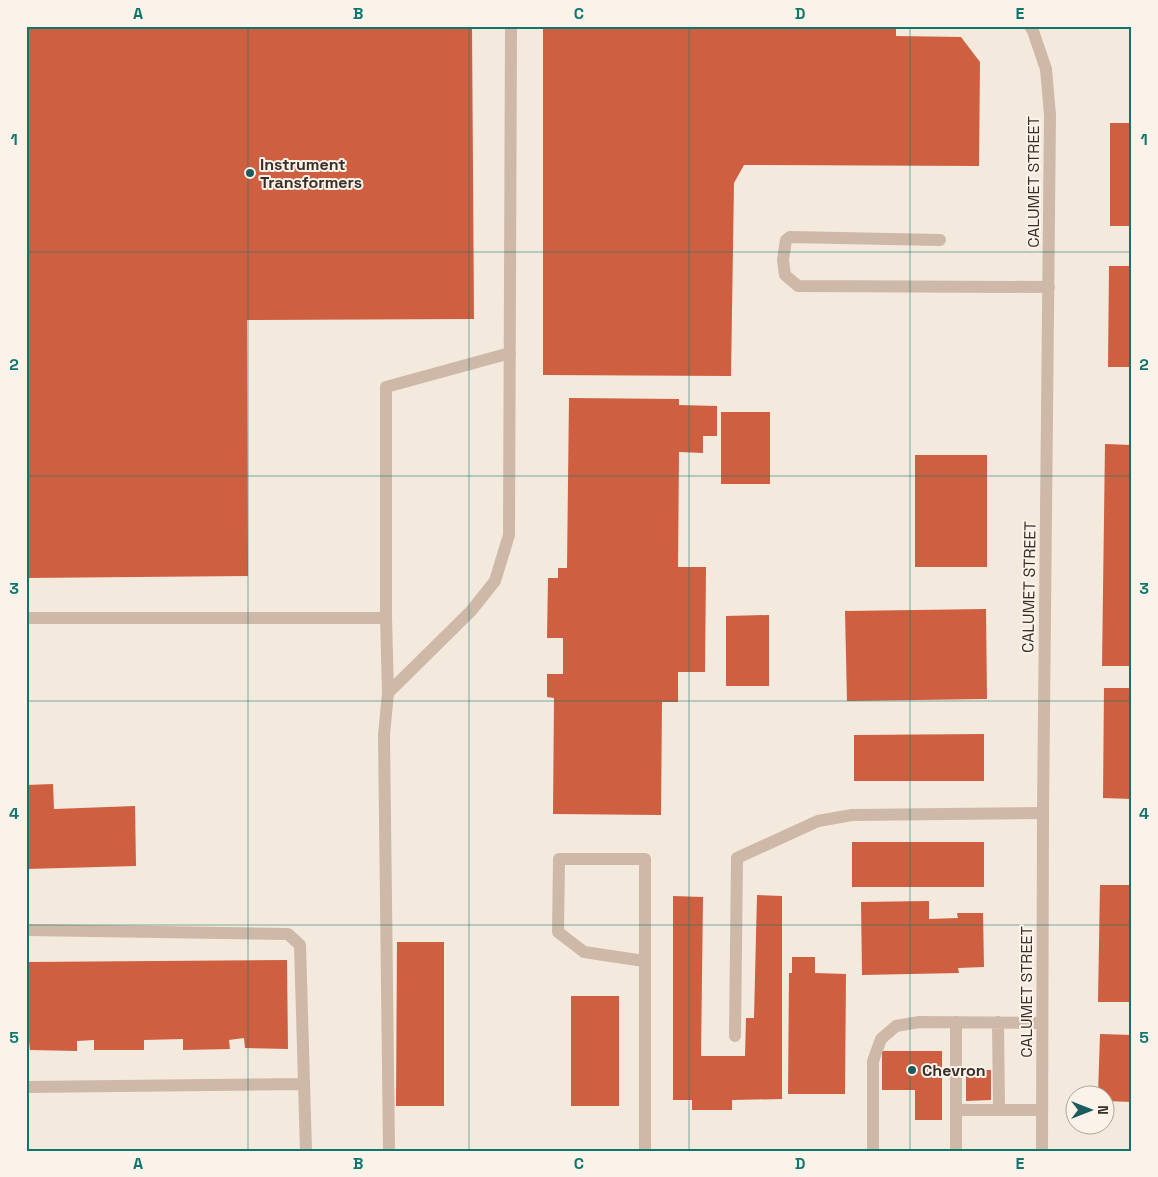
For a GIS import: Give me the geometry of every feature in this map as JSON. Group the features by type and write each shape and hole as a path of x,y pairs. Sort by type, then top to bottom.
{"street":[{"path":"388,693 470,611 495,581 509,535 511,26"},
{"name":"CALUMET STREET","path":"1030,26 1046,69 1050,115 1043,813 1042,1151"},
{"path":"940,240 790,237 786,240 783,260 785,275 798,286 1049,287"},
{"path":"389,1151 384,735 388,693 386,618 386,387 510,353"},
{"path":"26,618 386,618"},
{"path":"736,1036 737,858 818,821 852,814 1043,813"},
{"path":"644,961 584,952 558,932 559,859 645,859 645,1151"},
{"path":"26,930 288,934 300,945 306,1151"},
{"path":"873,1151 874,1061 881,1038 896,1026 919,1022 1042,1023"},
{"path":"956,1022 956,1151"},
{"path":"998,1022 999,1110"},
{"path":"26,1087 304,1084"},
{"path":"956,1110 1042,1110"}],"building":[{"name":"Instrument Transformers","path":"26,26 472,26 474,319 247,320 248,576 26,578"},
{"path":"543,26 896,26 896,36 961,37 980,62 979,166 744,165 734,183 731,376 543,375"},
{"path":"1110,123 1132,123 1132,226 1110,226"},
{"path":"1109,266 1132,266 1132,367 1108,367"},
{"path":"569,398 679,399 679,405 717,406 717,436 703,436 703,453 679,452 678,567 706,567 705,672 678,672 678,702 662,702 661,815 553,814 554,698 547,697 547,674 563,674 563,638 547,638 548,578 558,578 558,568 567,568"},
{"path":"721,412 770,412 770,484 721,484"},
{"path":"1105,444 1132,445 1132,666 1102,666"},
{"path":"915,455 987,455 987,567 915,567"},
{"path":"986,609 987,699 847,701 845,611"},
{"path":"769,615 769,686 726,686 726,616"},
{"path":"1104,688 1132,688 1132,799 1103,798"},
{"path":"984,734 984,781 854,781 854,735"},
{"path":"53,784 54,809 135,806 136,866 26,869 26,785"},
{"path":"852,842 984,842 984,887 852,887"},
{"path":"1100,885 1132,885 1132,1002 1098,1002"},
{"path":"757,895 782,896 782,1099 732,1100 732,1110 692,1110 692,1100 673,1100 673,896 703,897 701,1056 745,1056 746,1018 754,1018"},
{"path":"929,901 929,919 958,918 957,913 983,913 984,967 958,968 959,973 862,975 861,902"},
{"path":"397,942 444,942 444,1106 396,1106"},
{"path":"792,957 815,957 815,973 846,974 845,1094 788,1094 789,973 792,973"},
{"path":"287,960 288,1049 245,1048 244,1038 229,1040 230,1049 183,1050 183,1039 144,1040 144,1050 94,1050 94,1040 77,1041 77,1051 30,1050 29,1041 26,1041 26,962"},
{"path":"571,996 619,996 619,1106 571,1106"},
{"path":"1100,1034 1132,1035 1132,1102 1116,1101 1116,1084 1098,1084"},
{"name":"Chevron","path":"882,1051 942,1051 942,1120 915,1120 915,1090 882,1090"},
{"path":"966,1070 991,1070 991,1100 966,1101"}],"place":[{"name":"Instrument Transformers","path":"250,173"},
{"name":"Chevron","path":"912,1070"}]}
